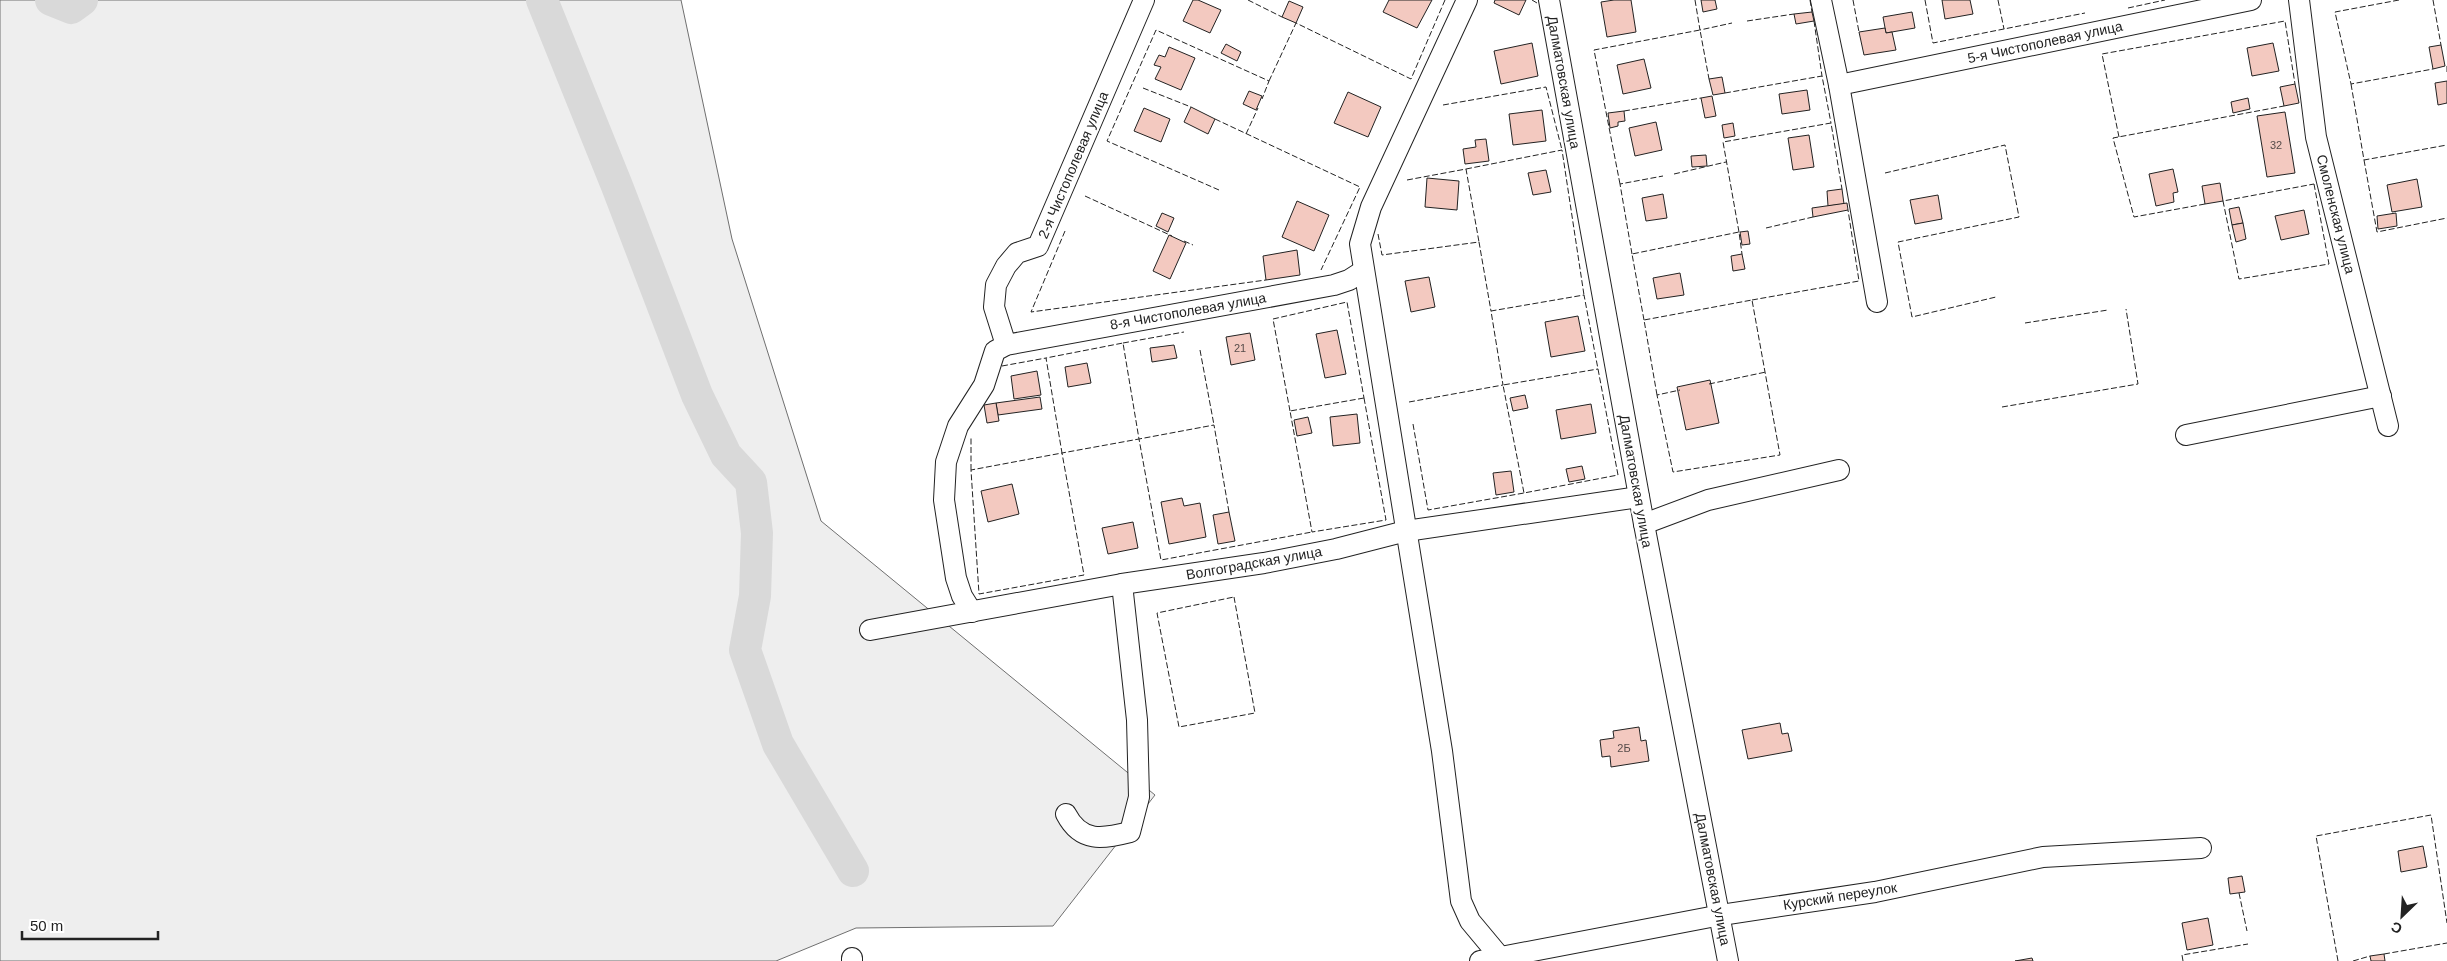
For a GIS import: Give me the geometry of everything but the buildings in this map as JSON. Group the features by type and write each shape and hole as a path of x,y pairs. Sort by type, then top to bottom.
{"street":[{"name":"2-я Чистополевая улица","path":"1006,345 994,307 996,285 1006,266 1018,253 1038,246 1144,0"},
{"path":"1467,0 1364,225 1360,244 1442,751 1461,901 1470,921 1500,957"},
{"name":"Далматовская улица","path":"1549,0 1644,524 1728,961"},
{"path":"1821,0 1839,85 1876,302"},
{"name":"5-я Чистополевая улица","path":"1839,85 2251,0"},
{"name":"Смоленская улица","path":"2299,0 2316,137 2388,426"},
{"name":"8-я Чистополевая улица","path":"1006,345 1334,285 1349,280 1364,270"},
{"path":"972,612 962,596 956,578 944,500 946,462 958,426 984,385 995,351 1006,345"},
{"path":"2186,435 2381,396"},
{"path":"1644,524 1708,500 1839,470"},
{"name":"Волгоградская улица","path":"870,630 1122,584 1264,563 1336,549 1406,531 1639,496"},
{"path":"1066,814 1072,825 1085,835 1107,838 1130,832 1139,797 1137,720 1122,584"},
{"name":"Курский переулок","path":"1480,961 1720,915 1875,892 2043,857 2200,848"}],"shaded area":[{"path":"0,0 681,0 732,239 821,521 1155,795 1053,926 856,928 776,961 0,961"}],"waterway":[{"path":"51,0 71,8 82,0"},
{"path":"542,0 617,186 697,395 726,455 751,482 757,533 755,596 745,650 778,744 853,871"}],"fence":[{"path":"1248,0 1282,17"},
{"path":"1269,81 1296,23 1411,79 1445,0"},
{"path":"1532,0 1537,3"},
{"path":"1695,0 1700,30 1732,23"},
{"path":"1810,0 1812,12"},
{"path":"1853,0 1859,32"},
{"path":"1925,0 1933,43 2085,13"},
{"path":"1998,0 2004,29"},
{"path":"2128,8 2165,0"},
{"path":"2399,0 2335,12 2351,84 2433,69"},
{"path":"2433,0 2441,45"},
{"path":"1747,21 1794,14"},
{"path":"1814,21 1822,76"},
{"path":"2119,137 2102,54 2285,21 2295,84"},
{"path":"1219,190 1107,141 1156,30 1269,81 1262,99"},
{"path":"1620,184 1594,50 1700,30 1709,79"},
{"path":"2447,66 2447,73"},
{"path":"1725,93 1822,76 1831,123"},
{"path":"2351,84 2364,160 2447,145"},
{"path":"1443,105 1546,87 1562,150"},
{"path":"1143,88 1191,107"},
{"path":"1624,111 1701,98"},
{"path":"2205,204 2134,217 2113,138 2284,106"},
{"path":"1246,134 1258,108"},
{"path":"1215,119 1360,187 1321,270"},
{"path":"1739,232 1723,142 1831,123 1842,189"},
{"path":"1885,173 2005,145 2019,217 1898,242 1912,317 1996,297"},
{"path":"1466,169 1562,150 1584,295"},
{"path":"2364,160 2377,232 2447,218"},
{"path":"1674,174 1726,162"},
{"path":"1407,180 1466,169 1479,242"},
{"path":"1632,254 1620,184 1663,176"},
{"path":"2314,184 2329,264 2239,279 2223,201 2314,184"},
{"path":"1085,196 1172,236"},
{"path":"1752,300 1859,281 1848,210"},
{"path":"1766,228 1813,217"},
{"path":"1065,231 1031,312 1266,280"},
{"path":"1644,320 1632,254 1739,232 1742,254"},
{"path":"1378,234 1382,255 1479,242 1491,311"},
{"path":"1184,241 1193,245"},
{"path":"1409,402 1503,385 1491,311 1584,295 1598,369"},
{"path":"1657,395 1644,320 1752,300 1780,455 1673,472 1657,395 1680,390"},
{"path":"1290,411 1273,319 1347,302 1364,398"},
{"path":"2002,407 2138,384 2126,309"},
{"path":"2025,323 2108,310"},
{"path":"1123,343 1184,332"},
{"path":"1002,366 1046,358 1062,453 971,470 979,594 1084,575 1062,453 1139,439 1123,343 1046,358"},
{"path":"1200,350 1214,425"},
{"path":"1598,369 1618,475 1524,493 1503,385 1598,369"},
{"path":"1709,384 1766,372"},
{"path":"1364,398 1386,520 1312,532 1290,411 1364,398"},
{"path":"1413,424 1428,510 1524,493"},
{"path":"1229,512 1214,425 1139,439 1161,560 1312,532"},
{"path":"971,438 971,470"},
{"path":"1234,597 1255,713 1179,727 1157,613 1234,597"},
{"path":"2338,961 2316,836 2431,815 2447,923"},
{"path":"2239,893 2247,931"},
{"path":"2384,954 2447,943"},
{"path":"2183,961 2182,955 2248,944"},
{"path":"2353,961 2370,956"}]}
